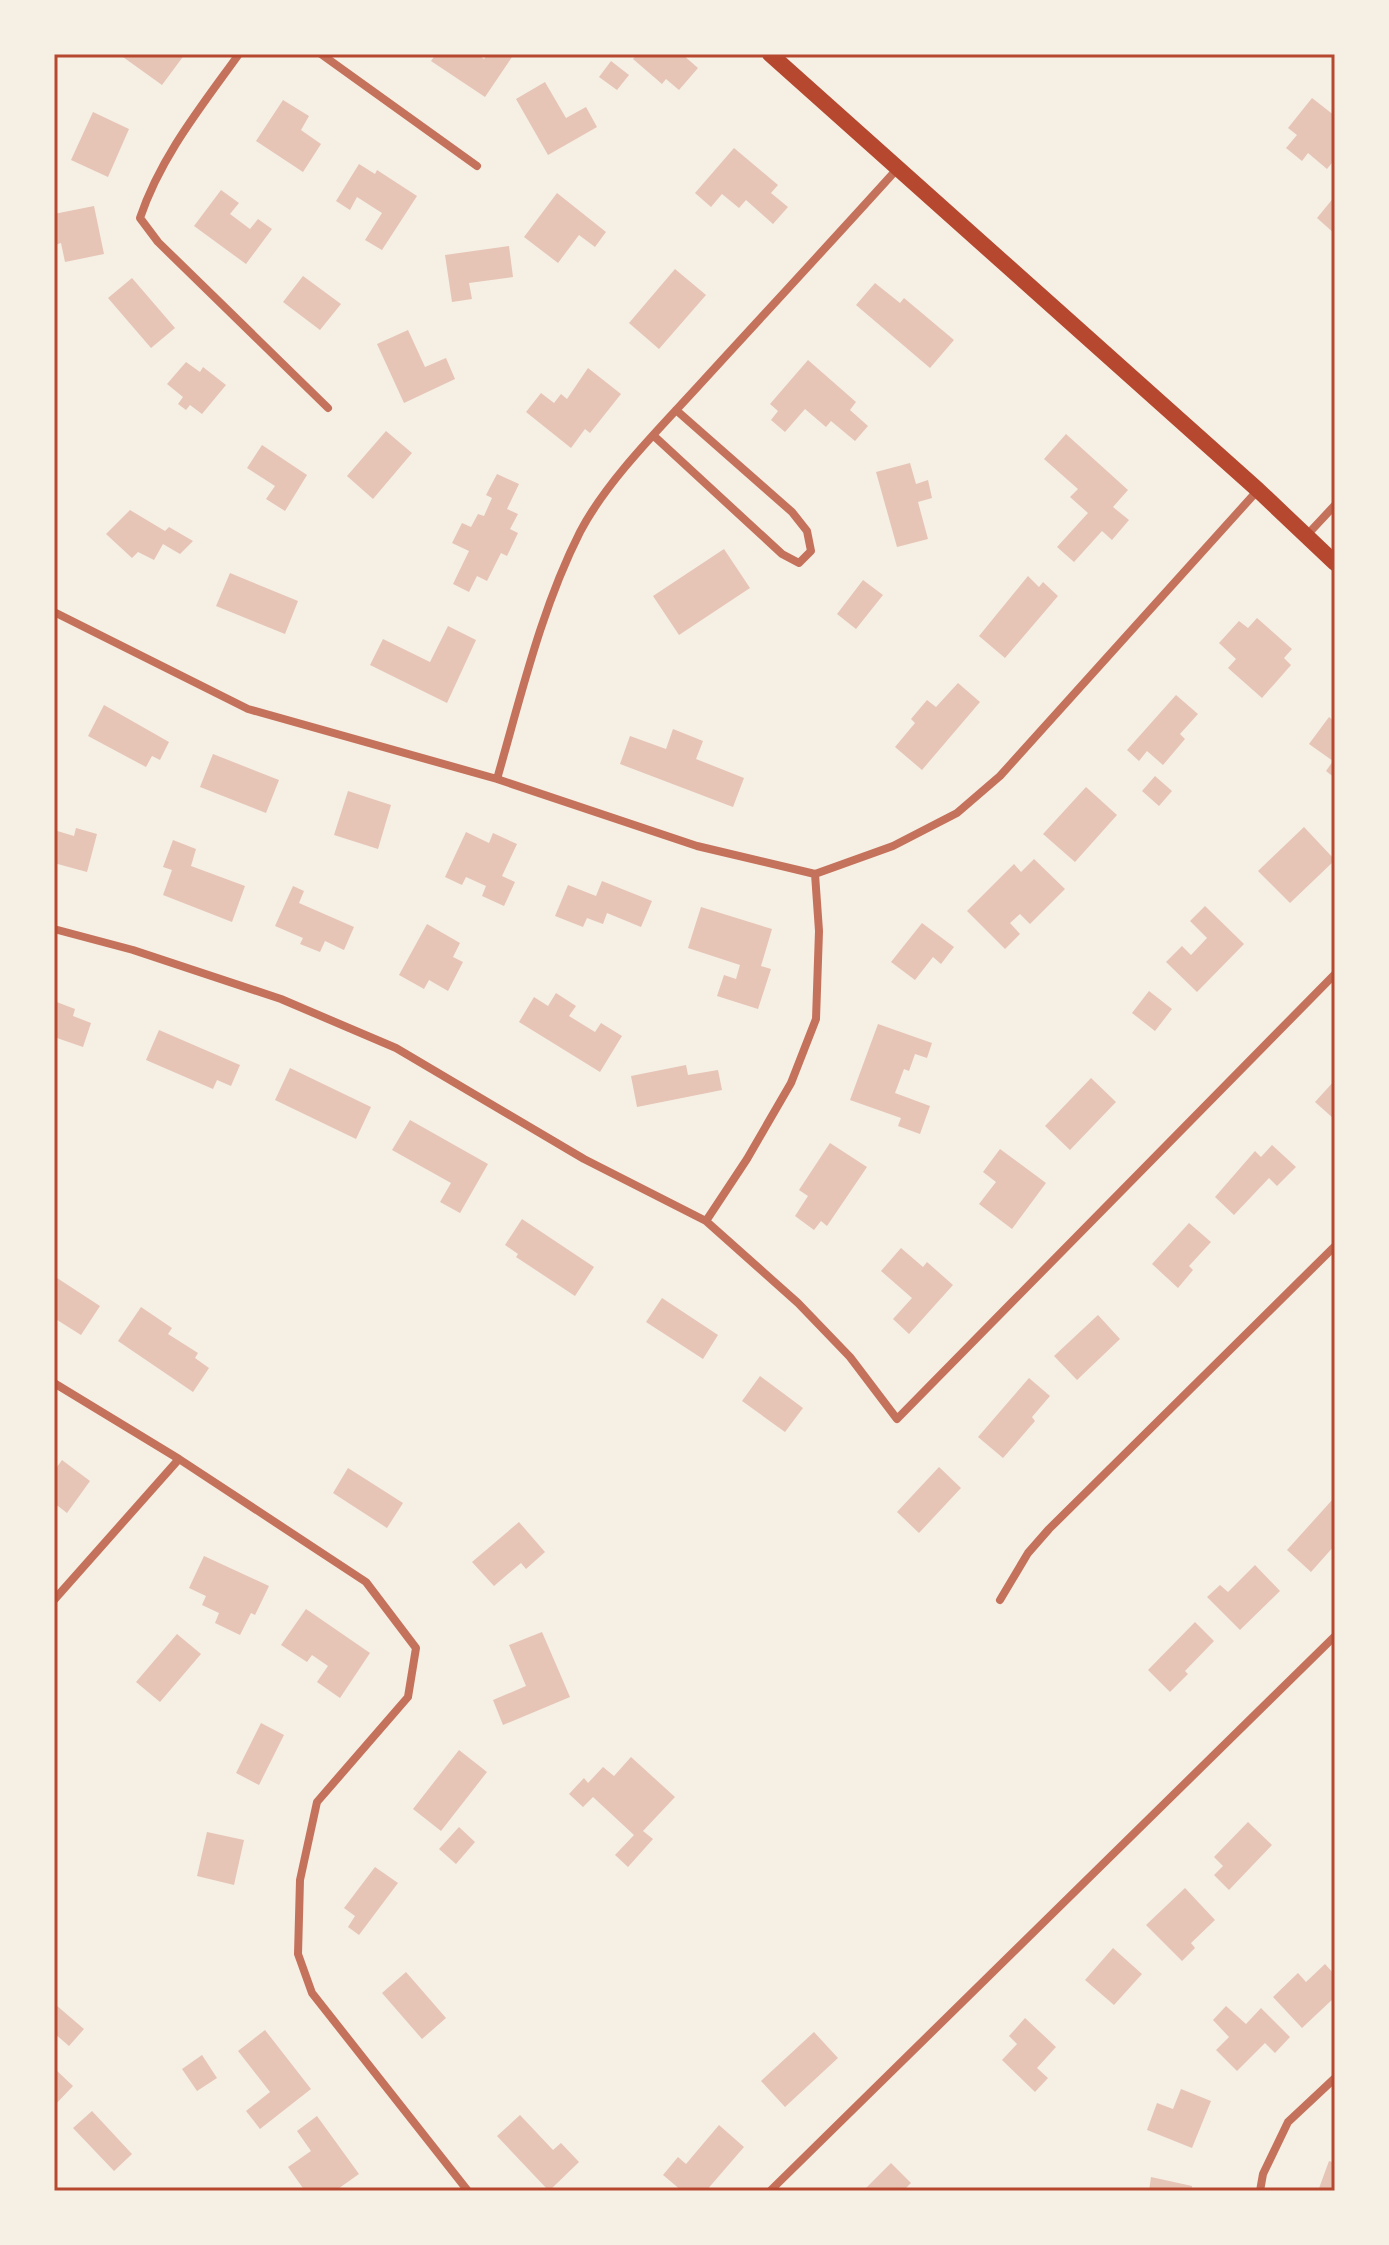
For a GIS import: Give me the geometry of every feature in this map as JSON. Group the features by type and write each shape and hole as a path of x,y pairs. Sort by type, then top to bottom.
{"main road":[{"path":"770,54 1258,490 1335,563"}],"street":[{"path":"239,54 177,140 151,185 140,218 158,242 328,408"},
{"path":"321,54 477,166"},
{"path":"497,779 534,650 560,576 581,530 618,477 676,410 898,168"},
{"path":"654,436 782,554 799,563 811,551 807,531 792,512 676,410"},
{"path":"54,612 248,709 497,779 697,846 815,874 893,846 957,813 1000,776 1258,490"},
{"path":"1306,536 1335,505"},
{"path":"706,1221 791,1083 816,1019 819,931 815,874"},
{"path":"54,929 133,950 281,999 396,1048 584,1159 706,1221 798,1303 840,1346 897,1419 1335,974"},
{"path":"1000,1600 1028,1553 1049,1529 1335,1246"},
{"path":"54,1383 179,1459 366,1582 416,1648 408,1697 317,1802 300,1880 298,1954 312,1993 468,2191"},
{"path":"54,1600 179,1459"},
{"path":"770,2191 1335,1636"},
{"path":"1260,2191 1263,2174 1288,2122 1335,2078"}],"building":[{"path":"125,54 185,54 162,85 123,57"},
{"path":"436,54 477,54 484,59 488,54 514,54 485,97 431,61"},
{"path":"637,54 682,54 698,68 679,90 666,79 662,84 633,59"},
{"path":"611,61 629,75 617,90 599,77"},
{"path":"545,82 566,118 586,107 597,127 548,155 516,99"},
{"path":"1312,98 1335,116 1335,159 1327,169 1308,153 1302,161 1286,148 1297,135 1288,128"},
{"path":"283,100 309,116 301,130 321,144 303,172 256,141"},
{"path":"93,112 129,129 108,177 71,160"},
{"path":"734,148 778,185 771,193 788,207 773,224 746,200 739,208 722,194 711,207 695,193"},
{"path":"359,164 375,174 377,170 417,196 382,250 365,240 382,213 357,197 350,210 336,201"},
{"path":"221,190 239,203 230,214 250,229 258,219 272,229 246,264 194,226"},
{"path":"557,193 606,232 595,247 579,235 558,263 524,237"},
{"path":"1335,196 1335,234 1317,218"},
{"path":"94,206 104,254 65,262 61,243 55,245 54,214"},
{"path":"509,246 513,277 469,283 472,299 452,302 445,255"},
{"path":"675,269 706,295 659,349 629,323"},
{"path":"303,276 341,304 320,330 283,302"},
{"path":"132,278 175,328 151,348 108,298"},
{"path":"875,283 900,303 904,298 954,340 930,368 856,305"},
{"path":"408,330 425,367 446,358 455,379 404,403 377,344"},
{"path":"808,360 856,402 850,410 868,426 855,441 831,421 826,427 805,409 785,432 771,420 778,411 770,404"},
{"path":"186,362 200,372 203,367 226,385 202,414 190,405 186,410 178,404 183,397 167,384"},
{"path":"588,368 621,394 590,433 585,429 571,448 526,412 541,393 554,403 561,394 567,399"},
{"path":"386,431 412,453 373,499 347,476"},
{"path":"1066,434 1128,490 1113,507 1129,520 1112,540 1102,531 1074,562 1057,547 1088,513 1070,497 1078,489 1044,459"},
{"path":"262,445 307,475 285,511 266,499 275,486 247,468"},
{"path":"910,463 916,484 928,480 932,498 918,502 928,539 897,547 876,472"},
{"path":"497,474 519,484 507,509 518,514 510,529 518,533 507,556 501,553 487,581 477,576 469,592 453,584 469,551 452,543 462,523 471,527 478,514 484,516 492,498 486,495"},
{"path":"130,510 165,531 169,527 193,541 180,554 163,544 154,560 138,552 132,558 106,534"},
{"path":"724,549 750,588 679,635 653,596"},
{"path":"230,573 298,601 285,634 216,606"},
{"path":"1028,576 1039,587 1043,582 1058,596 1005,658 979,636"},
{"path":"863,580 883,595 856,629 837,614"},
{"path":"1257,618 1292,649 1284,658 1291,665 1262,698 1228,668 1236,659 1219,643 1239,621 1248,628"},
{"path":"448,626 476,640 447,703 370,665 383,639 430,662"},
{"path":"958,683 980,702 922,770 895,747 915,723 911,719 927,700 936,707"},
{"path":"1176,695 1198,714 1180,734 1185,739 1163,765 1147,751 1139,761 1127,750"},
{"path":"104,705 169,742 160,760 152,756 146,767 88,736"},
{"path":"1329,717 1335,722 1335,778 1326,771 1333,761 1309,744"},
{"path":"673,729 703,741 696,759 744,778 733,807 620,764 630,736 666,749"},
{"path":"213,754 279,780 266,813 200,787"},
{"path":"1155,776 1172,791 1159,806 1142,791"},
{"path":"1086,787 1117,815 1075,862 1043,834"},
{"path":"348,791 391,805 378,849 334,835"},
{"path":"1304,827 1335,860 1290,903 1258,871"},
{"path":"76,828 97,834 87,872 54,863 54,830 74,836"},
{"path":"466,832 489,843 493,833 517,844 502,876 515,882 504,906 482,896 486,886 466,877 462,885 445,877"},
{"path":"173,840 196,849 191,866 245,886 232,922 163,895 172,870 163,867"},
{"path":"1034,859 1065,889 1030,924 1020,914 1010,923 1020,934 1005,949 967,911 1014,864 1021,872"},
{"path":"602,881 652,901 641,927 607,913 603,924 587,918 583,927 555,916 568,885 596,896"},
{"path":"293,886 304,891 299,903 354,927 344,950 325,941 320,952 300,944 303,938 275,926"},
{"path":"1205,906 1244,944 1197,992 1166,962 1182,946 1191,955 1207,938 1190,921"},
{"path":"701,907 772,929 761,966 771,969 758,1009 717,996 724,975 736,979 740,965 688,948"},
{"path":"922,923 954,947 941,964 933,957 915,980 891,962"},
{"path":"427,924 460,943 453,957 463,962 448,991 429,980 424,989 399,975"},
{"path":"1149,991 1172,1009 1155,1031 1132,1013"},
{"path":"556,993 576,1006 569,1016 595,1032 601,1023 622,1036 600,1072 519,1022 534,997 548,1006"},
{"path":"54,1001 75,1009 73,1016 91,1023 83,1047 54,1037"},
{"path":"878,1024 932,1043 927,1058 915,1054 909,1071 904,1069 895,1093 930,1106 920,1134 898,1126 901,1118 850,1100"},
{"path":"159,1030 240,1065 231,1086 217,1080 213,1089 146,1060"},
{"path":"686,1065 688,1075 718,1070 722,1090 637,1107 631,1076"},
{"path":"290,1068 371,1107 356,1139 275,1100"},
{"path":"1091,1078 1116,1102 1070,1150 1045,1126"},
{"path":"1335,1080 1335,1117 1333,1118 1315,1102"},
{"path":"410,1120 488,1164 460,1213 440,1202 451,1183 392,1150"},
{"path":"830,1143 867,1167 827,1226 821,1221 814,1230 795,1216 808,1196 799,1190"},
{"path":"1272,1145 1296,1167 1277,1186 1269,1178 1234,1215 1215,1197 1255,1151 1261,1157"},
{"path":"1000,1149 1046,1183 1012,1229 979,1204 996,1182 983,1172"},
{"path":"522,1219 594,1267 575,1296 516,1257 518,1254 505,1245"},
{"path":"1189,1223 1211,1242 1189,1266 1193,1270 1178,1288 1152,1264"},
{"path":"901,1248 923,1267 927,1262 953,1285 909,1334 893,1319 912,1298 881,1271"},
{"path":"54,1276 100,1306 81,1335 54,1318"},
{"path":"662,1298 718,1335 703,1359 646,1322"},
{"path":"141,1307 172,1328 168,1334 198,1353 195,1358 209,1368 193,1392 118,1341"},
{"path":"1098,1315 1120,1339 1077,1380 1054,1356"},
{"path":"760,1376 803,1408 785,1432 742,1401"},
{"path":"1029,1378 1050,1396 1032,1417 1035,1421 1003,1458 978,1437"},
{"path":"62,1460 90,1481 67,1513 54,1503 54,1471"},
{"path":"939,1467 961,1488 919,1533 897,1512"},
{"path":"348,1468 403,1503 387,1528 333,1493"},
{"path":"1333,1499 1335,1545 1311,1572 1287,1550"},
{"path":"519,1522 545,1552 526,1569 521,1563 494,1586 472,1562"},
{"path":"204,1556 269,1586 255,1615 251,1613 240,1635 215,1623 219,1613 202,1605 206,1596 189,1588"},
{"path":"1255,1565 1280,1591 1240,1630 1207,1597 1220,1585 1228,1592"},
{"path":"306,1609 370,1653 340,1698 317,1682 328,1666 312,1655 307,1662 281,1645"},
{"path":"1195,1622 1214,1641 1170,1692 1148,1670"},
{"path":"542,1632 570,1697 503,1725 493,1700 526,1686 509,1645"},
{"path":"177,1634 201,1654 160,1702 136,1682"},
{"path":"261,1723 284,1735 259,1785 236,1773"},
{"path":"459,1750 487,1772 441,1831 413,1809"},
{"path":"631,1757 675,1797 643,1831 653,1839 628,1867 615,1855 634,1835 593,1797 583,1807 569,1794 584,1778 588,1783 603,1767 614,1776"},
{"path":"1248,1822 1272,1845 1229,1890 1214,1875 1223,1866 1214,1857"},
{"path":"459,1827 475,1842 456,1864 439,1849"},
{"path":"207,1832 244,1840 234,1885 197,1876"},
{"path":"375,1867 398,1883 359,1935 348,1927 355,1916 344,1908"},
{"path":"1185,1888 1215,1920 1191,1943 1195,1948 1182,1961 1146,1925"},
{"path":"1113,1948 1142,1974 1114,2005 1085,1980"},
{"path":"1325,1964 1335,1975 1335,1997 1302,2028 1273,1997 1298,1973 1306,1982"},
{"path":"406,1972 446,2018 422,2039 382,1993"},
{"path":"56,2005 84,2029 69,2046 54,2033"},
{"path":"1226,2006 1246,2024 1261,2008 1290,2037 1275,2053 1265,2043 1237,2071 1216,2050 1229,2037 1213,2020"},
{"path":"1025,2018 1056,2047 1037,2068 1048,2078 1035,2092 1002,2060 1017,2044 1009,2036"},
{"path":"265,2030 311,2089 260,2129 246,2111 270,2092 238,2051"},
{"path":"814,2032 838,2058 785,2107 761,2081"},
{"path":"202,2055 217,2078 197,2091 182,2069"},
{"path":"54,2068 73,2086 54,2106"},
{"path":"1181,2089 1211,2101 1192,2148 1147,2130 1157,2103 1173,2109"},
{"path":"92,2111 132,2154 114,2171 73,2128"},
{"path":"520,2115 553,2150 561,2143 579,2162 549,2191 497,2136"},
{"path":"317,2116 359,2174 335,2191 305,2191 288,2167 311,2151 297,2131"},
{"path":"719,2125 744,2147 706,2191 682,2191 663,2175 678,2157 686,2164"},
{"path":"1329,2161 1335,2163 1335,2191 1318,2191"},
{"path":"891,2163 911,2183 903,2191 863,2191"},
{"path":"1151,2177 1192,2186 1191,2191 1149,2191"}]}
